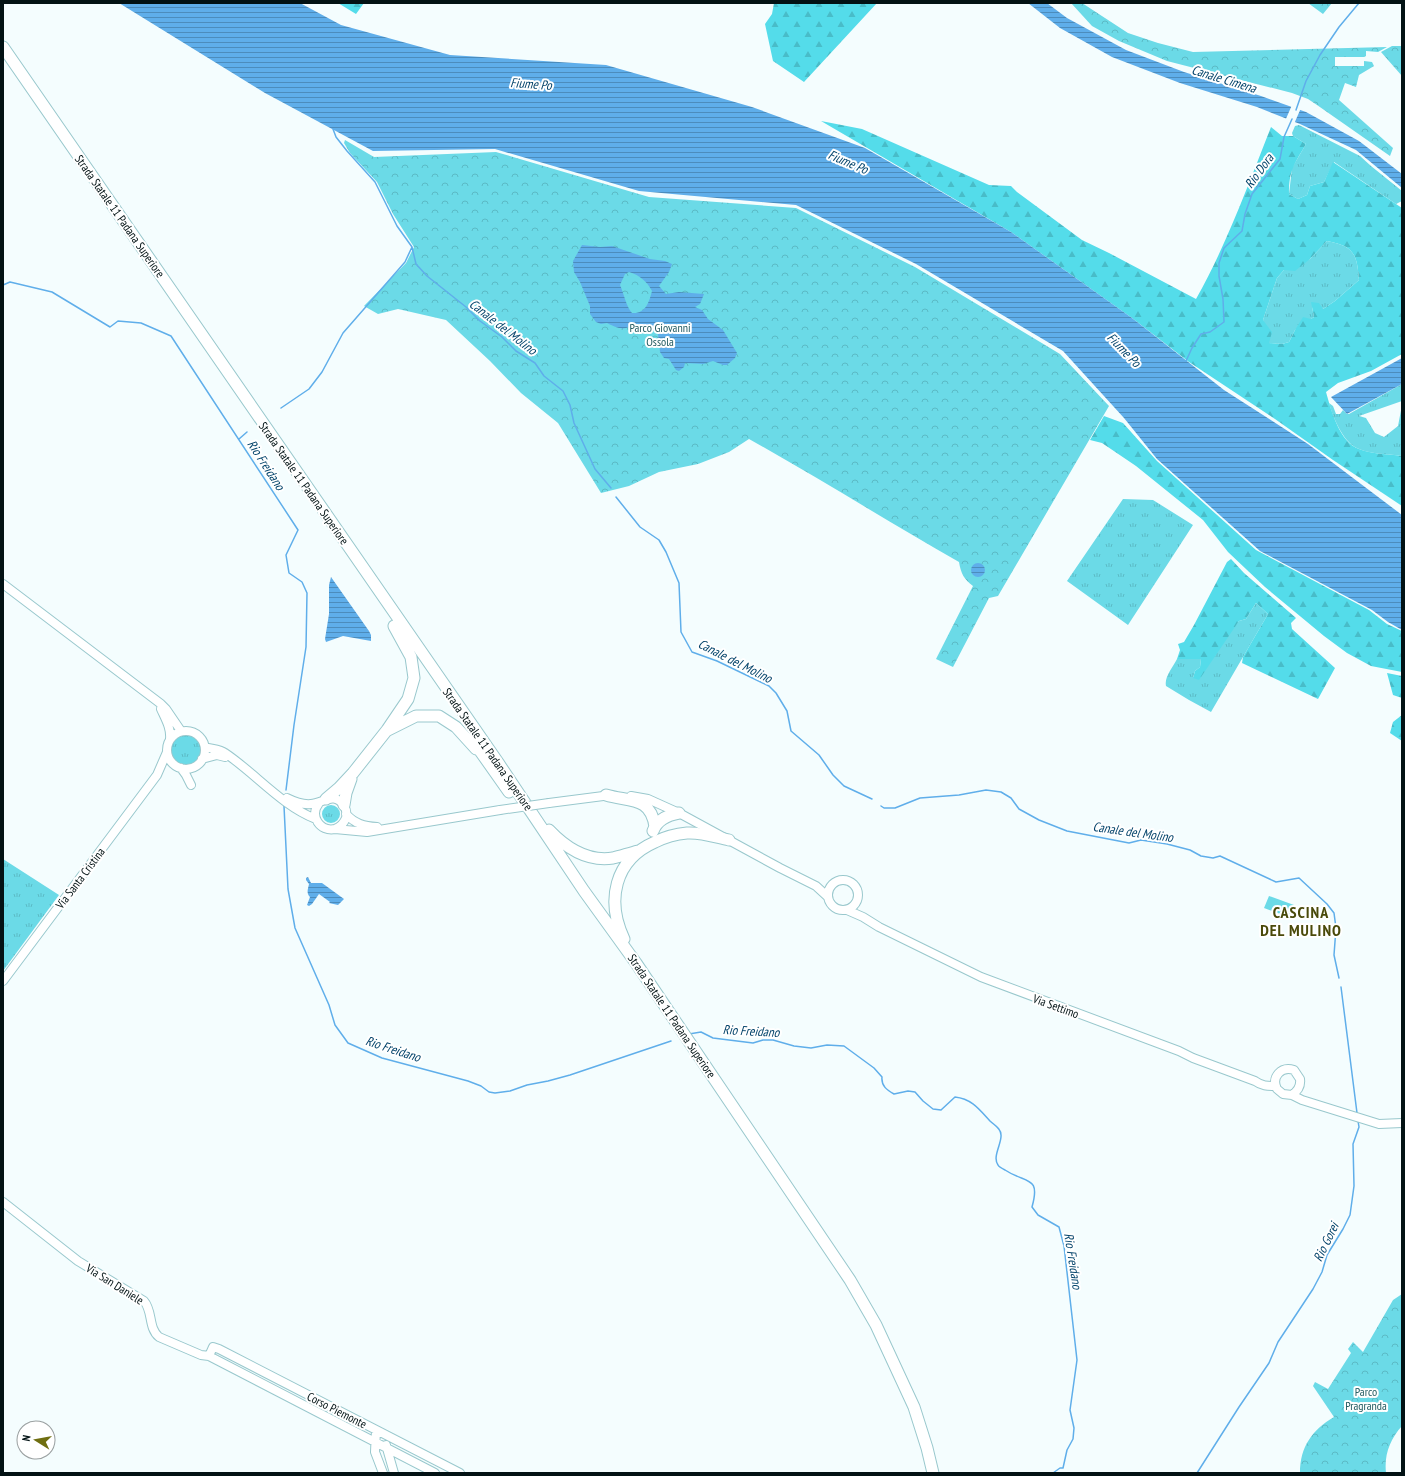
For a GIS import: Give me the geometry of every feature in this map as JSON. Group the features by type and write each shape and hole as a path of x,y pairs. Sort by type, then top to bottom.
{"highway":[{"name":"Strada Statale 11 Padana Superiore","path":"3,47 161,281"},
{"name":"Strada Statale 11 Padana Superiore","path":"3,58 173,298 535,816 584,891 636,963 850,1280 876,1325 914,1407 933,1473"},
{"name":"Strada Statale 11 Padana Superiore","path":"173,298 394,626 710,1084 845,1284 871,1327 908,1409 927,1473"},
{"path":"323,801 339,788 353,773 387,730 408,699 414,678 411,657 394,626"},
{"path":"387,730 416,716 439,716 456,727 492,768"},
{"path":"345,809 346,792 353,773"},
{"path":"606,795 636,801 643,804 652,814 655,827"},
{"path":"636,963 616,919 614,904 615,888 620,874 627,863 652,835 655,827 666,816 679,813"},
{"path":"535,816 553,835 575,852 587,857 602,859 614,858 641,849 666,837 687,833 704,834 729,840"}],"street":[{"path":"3,584 161,704 181,731"},
{"path":"161,704 161,709 170,732 167,752 169,759 186,775 191,785 194,767 202,759 217,755 230,758"},
{"path":"170,740 176,733 181,731 186,730 194,733 201,738 204,747 202,759"},
{"path":"204,747 222,752 276,793 283,801 316,819"},
{"name":"Via Santa Cristina","path":"3,981 157,775 167,752"},
{"path":"177,766 194,767"},
{"name":"Via Santa Cristina","path":"157,775 166,768 177,766"},
{"path":"276,793 299,804 310,805 336,799 355,822 363,826 388,828"},
{"path":"323,801 316,809 316,819 321,827 326,829 367,832 500,810 606,795 625,795 648,799 679,813 816,886 828,898 833,907 847,910 864,917"},
{"path":"336,829 344,821 345,809"},
{"path":"816,886 832,884 844,880 852,883 858,895 855,904 847,910"},
{"path":"828,898 829,888 832,884"},
{"path":"855,904 864,917"},
{"name":"Via Settimo","path":"864,917 879,927 908,940 967,972 1255,1081 1275,1082"},
{"path":"1290,1069 1294,1070 1300,1079 1300,1086 1295,1092 1283,1094 1279,1092 1275,1082 1281,1071 1290,1069"},
{"path":"1295,1092 1310,1102 1365,1121 1379,1124 1402,1123"},
{"name":"Via San Daniele","path":"3,1202 78,1261 144,1301 149,1308 152,1326 157,1335 201,1355 209,1356"},
{"name":"Corso Piemonte","path":"435,1473 209,1356 213,1347 460,1473"},
{"path":"261,1384 266,1374"},
{"path":"376,1430 375,1452 383,1473"},
{"path":"385,1435 386,1448 394,1473"}],"green space":[{"path":"338,3 364,3 356,14"},
{"path":"774,3 877,3 804,82 773,61 765,24 772,14"},
{"path":"1071,3 1082,3 1128,33 1193,52 1387,47 1378,52 1366,51 1366,56 1364,57 1335,57 1335,66 1364,66 1364,61 1372,62 1374,66 1359,75 1356,87 1345,83 1339,100 1393,148 1390,156 1308,99 1292,93 1167,61 1119,41 1092,26"},
{"path":"1308,3 1332,3 1323,14"},
{"path":"1392,46 1402,46 1402,76 1381,52"},
{"path":"821,121 862,129 989,185 1011,186 1082,240 1196,299 1218,257 1271,127 1282,136 1293,136 1306,144 1291,173 1289,194 1298,199 1307,195 1310,186 1324,182 1333,162 1402,208 1402,354 1371,371 1338,383 1326,392 1337,425 1352,446 1369,452 1402,456 1402,506 1189,362 1132,318 1011,232","holes":["1327,241 1336,243 1348,249 1352,253 1357,264 1359,280 1335,301 1323,309 1319,303 1311,302 1314,317 1311,319 1303,317 1289,342 1282,344 1269,343 1272,332 1263,320 1277,278 1284,270 1295,271 1310,259"]},
{"path":"1299,125 1360,156 1402,191 1402,201 1396,204 1334,162 1324,182 1310,186 1307,195 1298,199 1289,194 1292,168 1306,144 1293,136 1292,133 1295,126"},
{"name":"Parco Giovanni Ossola","path":"345,140 374,157 496,152 649,197 796,208 915,267 1060,354 1109,406 998,596 989,598 953,667 936,659 973,586 963,576 959,562 749,439 729,452 698,464 659,472 629,486 601,493 558,423 521,393 490,361 446,320 398,309 378,314 364,306 406,263 414,247 393,214 377,182 350,153 344,143"},
{"path":"1327,241 1343,246 1352,253 1357,264 1359,280 1335,301 1323,309 1312,307 1314,317 1295,330 1289,342 1282,344 1269,343 1263,320 1277,278 1284,270 1310,259"},
{"path":"1402,384 1402,401 1359,416 1366,418 1375,433 1384,437 1398,426 1402,405 1402,456 1369,452 1359,449 1349,442 1340,430 1333,416 1329,403 1333,406 1336,414 1340,414 1343,410 1349,414"},
{"path":"1104,416 1123,423 1157,461 1256,550 1369,610 1387,624 1402,631 1402,672 1371,666 1347,653 1324,636 1265,587 1228,552 1203,520 1136,466 1102,443 1090,440"},
{"path":"1123,499 1153,500 1193,525 1128,625 1067,581"},
{"path":"1231,559 1244,573 1296,618 1291,623 1292,629 1335,668 1318,699 1242,663 1243,657 1268,614 1256,603 1246,619 1239,621 1199,680 1193,678 1195,671 1200,667 1201,659 1177,659 1180,650 1178,644 1184,642 1227,562"},
{"path":"1256,603 1268,614 1211,712 1166,686 1166,679 1177,659 1201,659 1200,667 1195,671 1193,678 1239,621 1246,619"},
{"path":"1387,673 1402,676 1402,698 1393,695"},
{"path":"1402,715 1402,741 1390,733 1393,722"},
{"path":"186,735 196,740 201,750 196,760 186,765 176,760 171,750 176,740"},
{"path":"331,805 337,808 340,814 337,820 331,823 325,820 322,814 325,808"},
{"path":"3,859 59,895 3,971"},
{"path":"1269,896 1294,905 1289,917 1264,908"},
{"name":"Parco Pragranda","path":"1402,1294 1402,1426 1391,1442 1386,1460 1386,1473 1300,1473 1302,1455 1309,1440 1319,1428 1334,1417 1313,1386 1315,1382 1328,1389 1351,1353 1348,1349 1353,1342 1363,1352 1393,1300"}],"water":[{"name":"Fiume Po","path":"119,3 300,3 341,25 450,55 606,65 752,107 865,148 1011,232 1132,318 1224,390 1308,444 1402,515 1402,630 1372,610 1260,551 1157,459 1124,418 1063,351 916,264 796,205 639,191 495,149 373,151 265,93"},
{"path":"1028,3 1047,3 1067,18 1126,50 1184,72 1306,112 1359,141 1402,174 1402,188 1356,150 1300,124 1257,107 1180,83 1112,57 1060,28"},
{"path":"582,245 600,247 612,246 650,259 665,261 672,264 669,272 659,286 666,294 679,292 704,294 700,304 695,307 702,310 708,319 723,330 737,353 735,358 727,365 713,361 703,364 685,363 684,367 679,371 676,370 669,359 664,358 660,352 658,334 651,328 640,324 627,328 617,328 607,323 601,324 596,322 590,314 590,306 574,272 573,261","holes":["629,272 645,281 652,291 648,303 644,309 637,313 632,313 630,310 620,285 625,274"]},
{"path":"1402,358 1402,384 1347,414 1331,397"},
{"path":"978,563 983,565 985,570 983,575 978,577 973,575 971,570 973,565"},
{"path":"331,577 369,631 371,641 343,636 326,642 325,639 329,614 329,585"},
{"path":"308,877 311,883 322,883 344,899 338,905 329,903 330,902 319,894 312,904 309,906 307,905 310,897 308,892 309,884 306,880"}],"pier":[{"path":"1292,105 1301,108 1294,124 1285,121"}],"waterway":[{"name":"Rio Dora","path":"1296,110 1306,81 1320,55 1339,27 1359,3"},
{"name":"Rio Dora","path":"1186,361 1201,334 1210,332 1224,322 1223,299 1219,276 1219,263 1224,248 1242,231 1245,214 1252,194 1280,159 1284,137 1292,119"},
{"path":"281,408 309,389 322,372 343,333 405,262 412,247 397,226 375,182 347,151 336,137 333,129"},
{"name":"Canale del Molino","path":"412,247 416,264 427,276 466,307 480,321 502,337 516,351 535,363 544,376 563,391 570,405 574,423 595,469 611,488"},
{"name":"Rio Freidano","path":"3,285 10,282 52,292 110,327 118,321 141,323 171,336 298,530 286,555 289,573 302,582 307,593 306,647 286,790"},
{"path":"239,439 247,432"},
{"name":"Canale del Molino","path":"616,497 640,527 659,540 666,552 679,583 681,632 692,652 717,661 769,686 776,693 787,711 791,731 819,755 833,775 844,786 872,799"},
{"name":"Canale del Molino","path":"881,806 884,808 895,808 920,798 959,795 986,790 1001,792 1011,798 1019,809 1039,820 1067,831 1129,843 1141,840 1167,844 1190,850 1201,856 1213,858 1220,856 1276,882 1299,878 1327,904 1334,913 1336,928 1334,955 1339,978"},
{"name":"Rio Freidano","path":"284,806 288,889 295,928 329,1005 335,1025 348,1043 382,1058 468,1081 481,1086 489,1092 495,1093 510,1091 527,1085 570,1075 671,1041"},
{"name":"Rio Gorei","path":"1341,987 1357,1113"},
{"name":"Rio Freidano","path":"689,1034 701,1032 713,1038 753,1043 763,1040 773,1040 794,1046 811,1048 827,1045 844,1046 874,1068 882,1077 882,1083 885,1087 894,1094 908,1091 915,1092 933,1109 941,1110 955,1097 961,1098 975,1105 999,1129 1001,1138 996,1162 1001,1168 1025,1179 1033,1185 1035,1190 1032,1207 1038,1215 1059,1227 1064,1246 1077,1360 1070,1410 1074,1428 1073,1439 1067,1450 1063,1468 1060,1468 1053,1473"},
{"name":"Rio Gorei","path":"1197,1473 1269,1363 1278,1342 1313,1289 1322,1272 1327,1255 1350,1215 1354,1186 1353,1144 1359,1127 1358,1121"}],"district":[{"name":"CASCINA DEL MULINO","path":"1301,921"}],"water label":[{"name":"Canale Cimena","path":"1224,79"}]}
